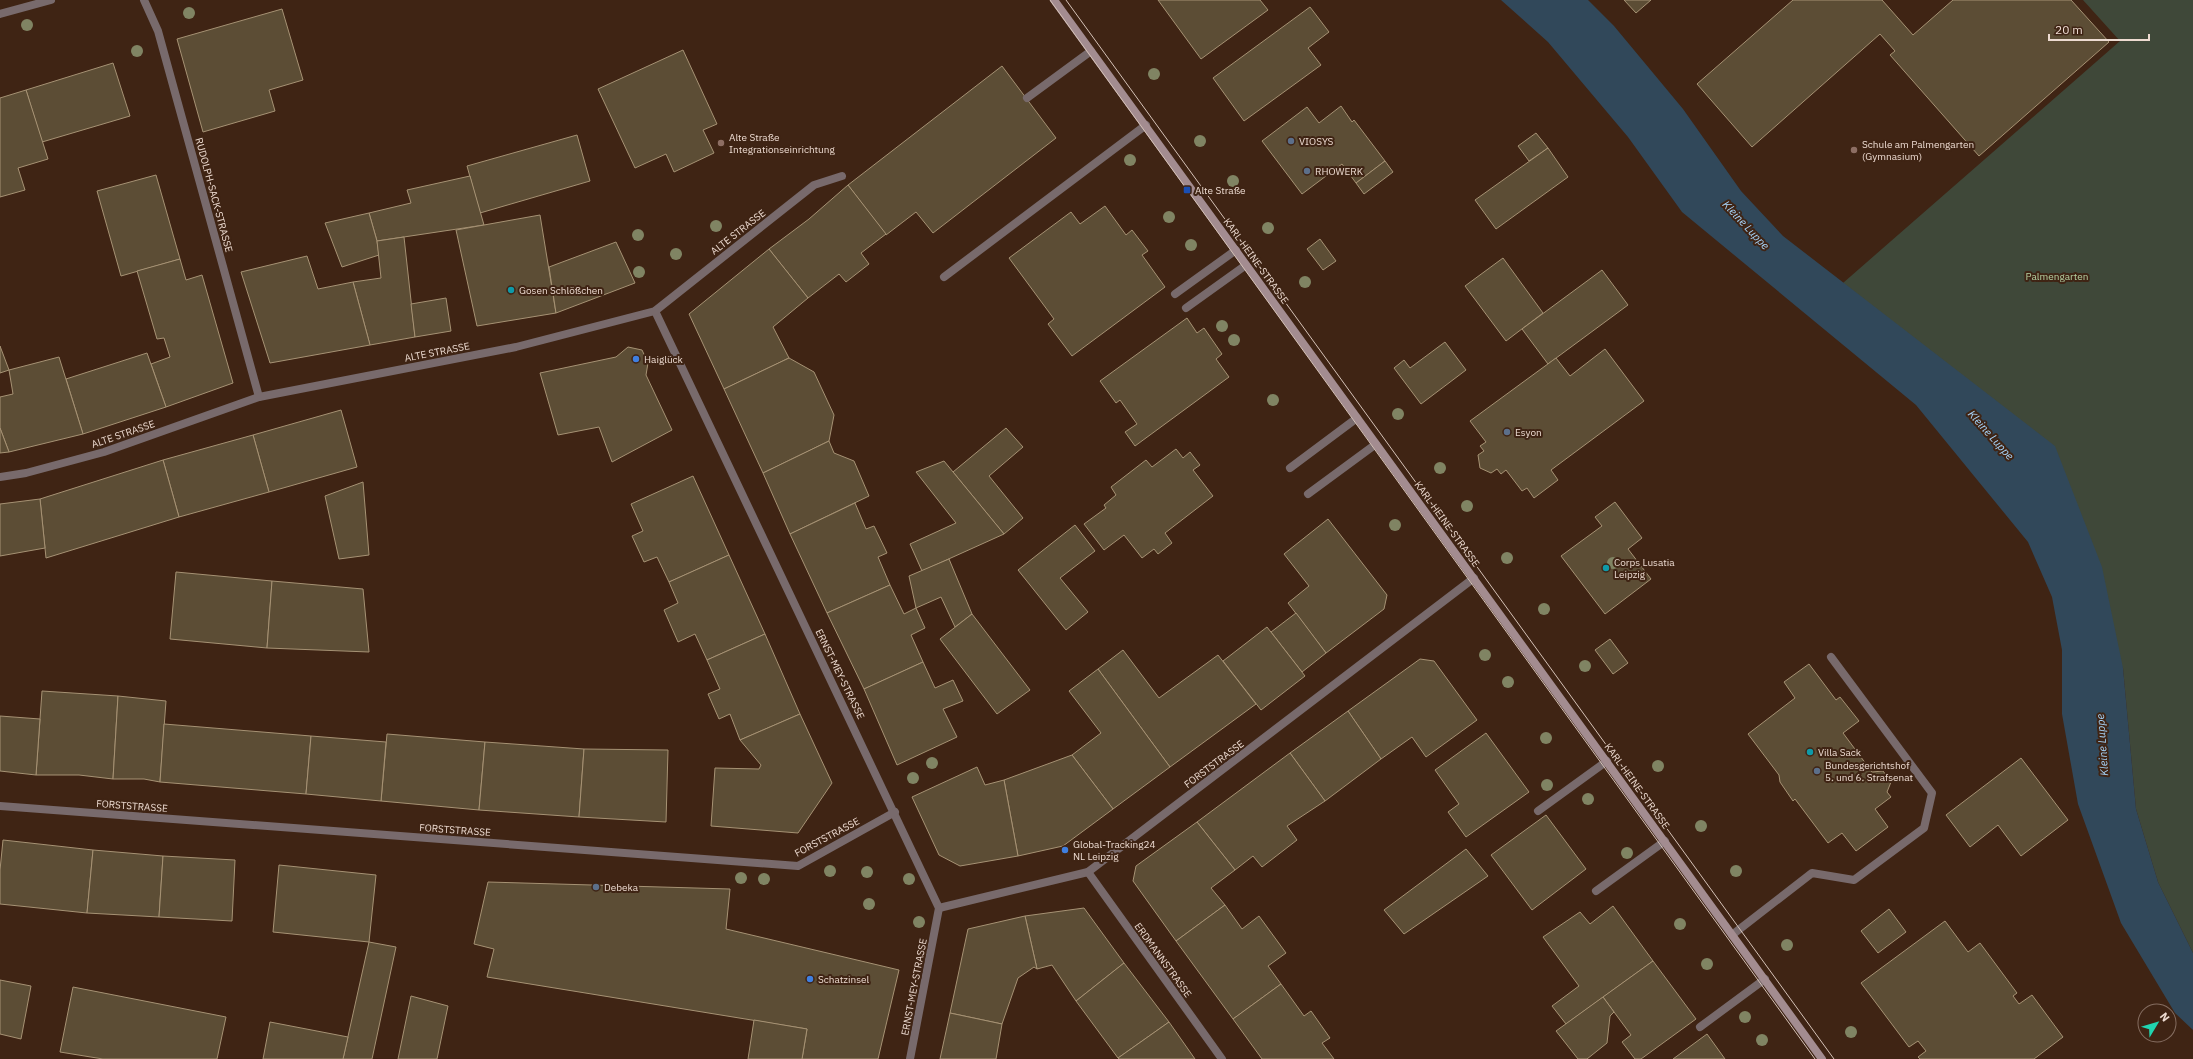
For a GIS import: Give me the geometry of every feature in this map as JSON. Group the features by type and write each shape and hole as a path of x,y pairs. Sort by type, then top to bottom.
{"main road":[{"name":"KARL-HEINE-STRASSE","path":"1054,0 1822,1059"}],"street":[{"path":"0,14 51,0"},
{"name":"RUDOLPH-SACK-STRASSE","path":"144,0 158,31 259,398"},
{"path":"1027,98 1091,51"},
{"path":"944,277 1146,125"},
{"name":"ALTE STRASSE","path":"0,476 26,473 104,452 259,398 516,347 655,311 814,185 842,176"},
{"path":"1175,294 1236,250"},
{"path":"1186,308 1246,265"},
{"name":"ERNST-MEY-STRASSE","path":"655,311 895,812 939,908 910,1059"},
{"path":"1290,468 1358,418"},
{"path":"1308,494 1376,444"},
{"name":"FORSTSTRASSE","path":"939,908 1088,872 1474,578"},
{"path":"1732,934 1812,873 1854,880 1924,828 1932,794 1831,657"},
{"path":"1538,811 1607,761"},
{"name":"FORSTSTRASSE","path":"0,806 798,866 895,812"},
{"path":"1596,891 1665,841"},
{"name":"ERDMANNSTRASSE","path":"1088,872 1222,1059"},
{"path":"1700,1026 1765,980"}],"green space":[{"name":"Palmengarten","path":"2083,0 2193,0 2193,953 2158,882 2136,809 2123,668 1843,283 2120,41"}],"water":[{"name":"Kleine Luppe","path":"1501,0 1588,0 1614,26 1683,109 1741,191 1783,236 2055,446 2102,567 2123,668 2136,809 2158,882 2193,953 2193,1030 2177,1015 2177,1003 2169,1003 2121,923 2078,804 2062,714 2062,650 2052,597 2028,542 1916,405 1682,212 1628,137 1548,42"}],"building":[{"path":"1158,0 1260,0 1268,10 1201,59"},
{"path":"1624,0 1651,0 1636,13"},
{"path":"1793,0 1882,0 1913,35 1953,0 2071,0 2109,42 1979,156 1890,55 1895,51 1880,34 1752,147 1697,84"},
{"path":"1310,7 1329,32 1308,48 1321,65 1244,121 1213,78"},
{"path":"282,9 303,80 269,90 275,111 203,132 177,39"},
{"path":"683,50 717,124 703,130 714,153 674,172 666,154 635,168 598,89"},
{"path":"113,63 130,116 42,142 26,90"},
{"path":"1002,66 1056,138 933,233 916,212 886,235 848,185"},
{"path":"26,90 48,159 18,168 25,190 0,197 0,98"},
{"path":"1341,106 1352,122 1354,120 1385,161 1356,183 1342,164 1302,194 1262,141 1307,107 1319,123"},
{"path":"1536,133 1548,148 1529,161 1518,146"},
{"path":"577,135 590,181 480,213 467,166"},
{"path":"1548,148 1568,177 1496,229 1475,200"},
{"path":"1385,161 1393,172 1364,194 1356,183"},
{"path":"156,175 180,259 121,276 97,191"},
{"path":"470,176 484,225 377,241 369,213 411,203 407,190"},
{"path":"848,185 886,234 861,253 869,264 846,282 839,274 808,298 769,249 809,219"},
{"path":"1105,206 1126,235 1132,230 1148,251 1142,255 1165,287 1072,356 1048,324 1054,319 1009,258 1071,212 1080,224"},
{"path":"369,213 377,241 379,255 342,267 325,223"},
{"name":"Gosen Schlößchen","path":"540,215 556,313 477,326 456,230"},
{"path":"404,237 415,337 370,345 353,282 381,278 377,241"},
{"path":"1320,239 1336,261 1323,270 1307,249"},
{"path":"616,242 635,283 556,313 549,267"},
{"path":"769,249 808,298 773,327 789,358 724,389 689,314"},
{"path":"307,256 318,289 353,282 370,345 270,363 241,272"},
{"path":"1503,258 1543,313 1506,341 1465,286"},
{"path":"180,259 186,280 202,275 233,383 166,407 151,364 170,357 164,338 157,339 137,271"},
{"path":"1602,270 1628,305 1548,364 1522,329"},
{"path":"446,298 451,331 415,337 411,304"},
{"path":"1187,318 1197,333 1204,328 1222,354 1216,359 1229,377 1135,446 1125,432 1137,424 1120,400 1116,403 1100,381"},
{"path":"1445,342 1466,370 1421,404 1394,368 1404,360 1410,368"},
{"path":"0,346 9,370 0,373"},
{"path":"628,347 642,350 648,363 646,375 672,430 612,462 599,427 558,435 540,373 616,357"},
{"path":"1605,349 1644,401 1551,470 1558,480 1534,498 1527,488 1522,491 1506,470 1501,474 1497,469 1491,473 1480,468 1478,455 1484,451 1480,446 1486,442 1470,421 1556,358 1570,376"},
{"path":"147,353 166,407 83,434 66,379"},
{"path":"59,357 83,434 9,452 0,428 0,397 13,394 9,370"},
{"path":"789,358 814,372 834,415 829,441 763,473 724,389"},
{"path":"341,410 357,467 269,492 253,435"},
{"path":"0,428 9,452 0,453"},
{"path":"1006,428 1023,447 989,476 1023,518 1004,534 953,472"},
{"path":"253,435 269,492 179,517 163,460"},
{"path":"829,441 834,453 854,461 869,496 790,534 763,473"},
{"path":"1176,449 1183,458 1190,452 1200,465 1193,470 1213,496 1165,533 1172,543 1158,554 1154,549 1142,558 1124,535 1104,550 1084,524 1106,508 1104,505 1116,495 1111,487 1146,460 1152,467"},
{"path":"163,460 179,517 46,558 40,499"},
{"path":"944,461 1004,534 922,571 910,544 956,523 916,472"},
{"path":"693,476 729,555 669,582 657,557 644,562 632,536 643,531 631,504"},
{"path":"363,482 369,555 339,559 325,496"},
{"path":"40,499 45,548 0,556 0,504"},
{"name":"Corps Lusatia Leipzig","path":"1615,502 1642,538 1628,549 1651,579 1605,614 1561,556 1602,526 1595,517"},
{"path":"855,503 866,529 874,526 887,553 878,557 890,585 827,613 790,534"},
{"path":"1328,519 1387,595 1384,609 1326,653 1288,603 1309,586 1284,554"},
{"path":"1075,525 1095,551 1060,578 1088,612 1066,630 1018,570"},
{"path":"729,555 765,634 707,660 695,634 678,642 664,610 678,603 669,582"},
{"path":"949,559 972,614 955,627 941,597 916,608 909,576"},
{"path":"176,572 272,581 267,648 170,639"},
{"path":"272,581 363,589 369,652 267,648"},
{"path":"890,585 904,614 916,608 925,628 911,635 923,662 864,689 827,613"},
{"path":"1296,613 1326,653 1302,672 1271,632"},
{"path":"972,614 1030,690 997,714 940,639"},
{"path":"1267,627 1305,676 1261,710 1223,661"},
{"path":"765,634 800,714 740,740 730,714 719,719 708,694 720,689 707,660"},
{"path":"1610,639 1628,663 1613,674 1595,650"},
{"path":"1123,650 1159,698 1218,655 1256,704 1170,767 1098,669"},
{"path":"1420,659 1434,661 1477,720 1426,757 1412,737 1381,759 1348,711"},
{"path":"923,662 935,688 953,680 963,701 943,709 957,737 897,765 864,689"},
{"name":"Villa Sack","path":"1809,664 1836,700 1840,697 1859,721 1843,733 1872,772 1883,771 1891,782 1887,792 1891,797 1875,809 1888,827 1856,851 1842,833 1828,843 1795,799 1793,801 1780,782 1779,775 1748,734 1795,698 1784,682"},
{"path":"1098,669 1170,767 1113,809 1072,755 1101,733 1069,691"},
{"path":"42,691 118,696 113,779 79,775 36,775"},
{"path":"118,696 166,701 160,782 144,779 113,779"},
{"path":"1348,711 1381,759 1325,801 1290,753"},
{"path":"800,714 832,783 798,833 711,826 715,768 759,769 761,765 740,740"},
{"path":"0,716 40,719 36,775 0,771"},
{"path":"164,724 311,736 306,794 160,782"},
{"path":"1486,733 1529,792 1466,837 1448,812 1459,804 1435,770"},
{"path":"387,734 485,742 479,810 381,801"},
{"path":"311,736 386,742 381,801 306,794"},
{"path":"485,742 584,749 579,817 479,810"},
{"path":"584,749 668,750 666,822 579,817"},
{"path":"1290,753 1325,801 1287,826 1297,840 1262,867 1253,856 1235,870 1197,822"},
{"path":"1072,755 1113,809 1063,846 1018,856 1004,780"},
{"path":"2021,758 2068,820 2021,856 1998,825 1970,847 1946,815"},
{"path":"977,767 985,785 1004,780 1018,856 960,866 939,855 912,797"},
{"path":"1546,815 1586,869 1532,910 1491,855"},
{"path":"1197,822 1235,870 1211,888 1225,905 1176,941 1133,881 1136,866"},
{"path":"3,840 93,850 87,913 0,904 0,870"},
{"path":"1466,849 1488,876 1404,934 1384,910"},
{"path":"93,850 163,856 159,917 87,913"},
{"path":"163,856 235,860 232,921 159,917"},
{"path":"279,865 376,875 369,942 273,932"},
{"path":"488,882 730,889 726,929 899,970 878,1059 802,1059 807,1029 487,977 494,949 474,944"},
{"path":"1225,905 1242,929 1259,916 1286,953 1268,966 1281,984 1233,1019 1176,941"},
{"path":"1613,906 1653,961 1566,1024 1552,1006 1579,986 1543,937 1580,912 1590,924"},
{"path":"1084,908 1124,963 1076,1001 1052,965 1037,969 1025,916"},
{"path":"1889,909 1906,932 1878,953 1861,931"},
{"path":"1025,916 1037,969 1034,967 1018,978 1002,1024 950,1013 968,929"},
{"path":"1945,921 1968,952 1980,943 2017,993 2013,996 2019,1004 2032,995 2063,1037 2034,1059 1920,1059 1918,1057 1926,1051 1918,1041 1909,1047 1861,983"},
{"path":"369,942 396,947 372,1059 343,1059"},
{"path":"1653,961 1696,1019 1641,1059 1635,1059 1622,1042 1631,1035 1603,997"},
{"path":"1124,963 1169,1022 1118,1058 1076,1001"},
{"path":"0,980 31,986 21,1039 0,1034"},
{"path":"1281,984 1304,1016 1311,1011 1330,1038 1322,1043 1334,1059 1262,1059 1233,1019"},
{"path":"73,987 226,1017 217,1059 103,1059 60,1052"},
{"path":"411,996 448,1006 437,1059 398,1059"},
{"path":"1603,997 1614,1012 1610,1016 1607,1043 1587,1059 1578,1059 1556,1031"},
{"path":"950,1013 1002,1024 996,1059 940,1059"},
{"path":"754,1020 807,1029 802,1059 748,1059"},
{"path":"270,1022 348,1037 343,1059 263,1059"},
{"path":"1169,1022 1195,1059 1118,1058"},
{"path":"1707,1034 1725,1059 1673,1059"}],"tram line":[{"path":"1050,0 1815,1059"},
{"path":"1066,0 1834,1059"}],"place":[{"name":"VIOSYS","path":"1291,141"},
{"name":"Alte Straße Integrationseinrichtung","path":"721,143"},
{"name":"Schule am Palmengarten (Gymnasium)","path":"1854,150"},
{"name":"RHOWERK","path":"1307,171"},
{"name":"Alte Straße","path":"1187,190"},
{"name":"Gosen Schlößchen","path":"511,290"},
{"name":"Haiglück","path":"636,359"},
{"name":"Esyon","path":"1507,432"},
{"name":"Corps Lusatia Leipzig","path":"1606,568"},
{"name":"Villa Sack","path":"1810,752"},
{"name":"Bundesgerichtshof 5. und 6. Strafsenat","path":"1817,771"},
{"name":"Global-Tracking24 NL Leipzig","path":"1065,850"},
{"name":"Debeka","path":"596,887"},
{"name":"Schatzinsel","path":"810,979"}]}
